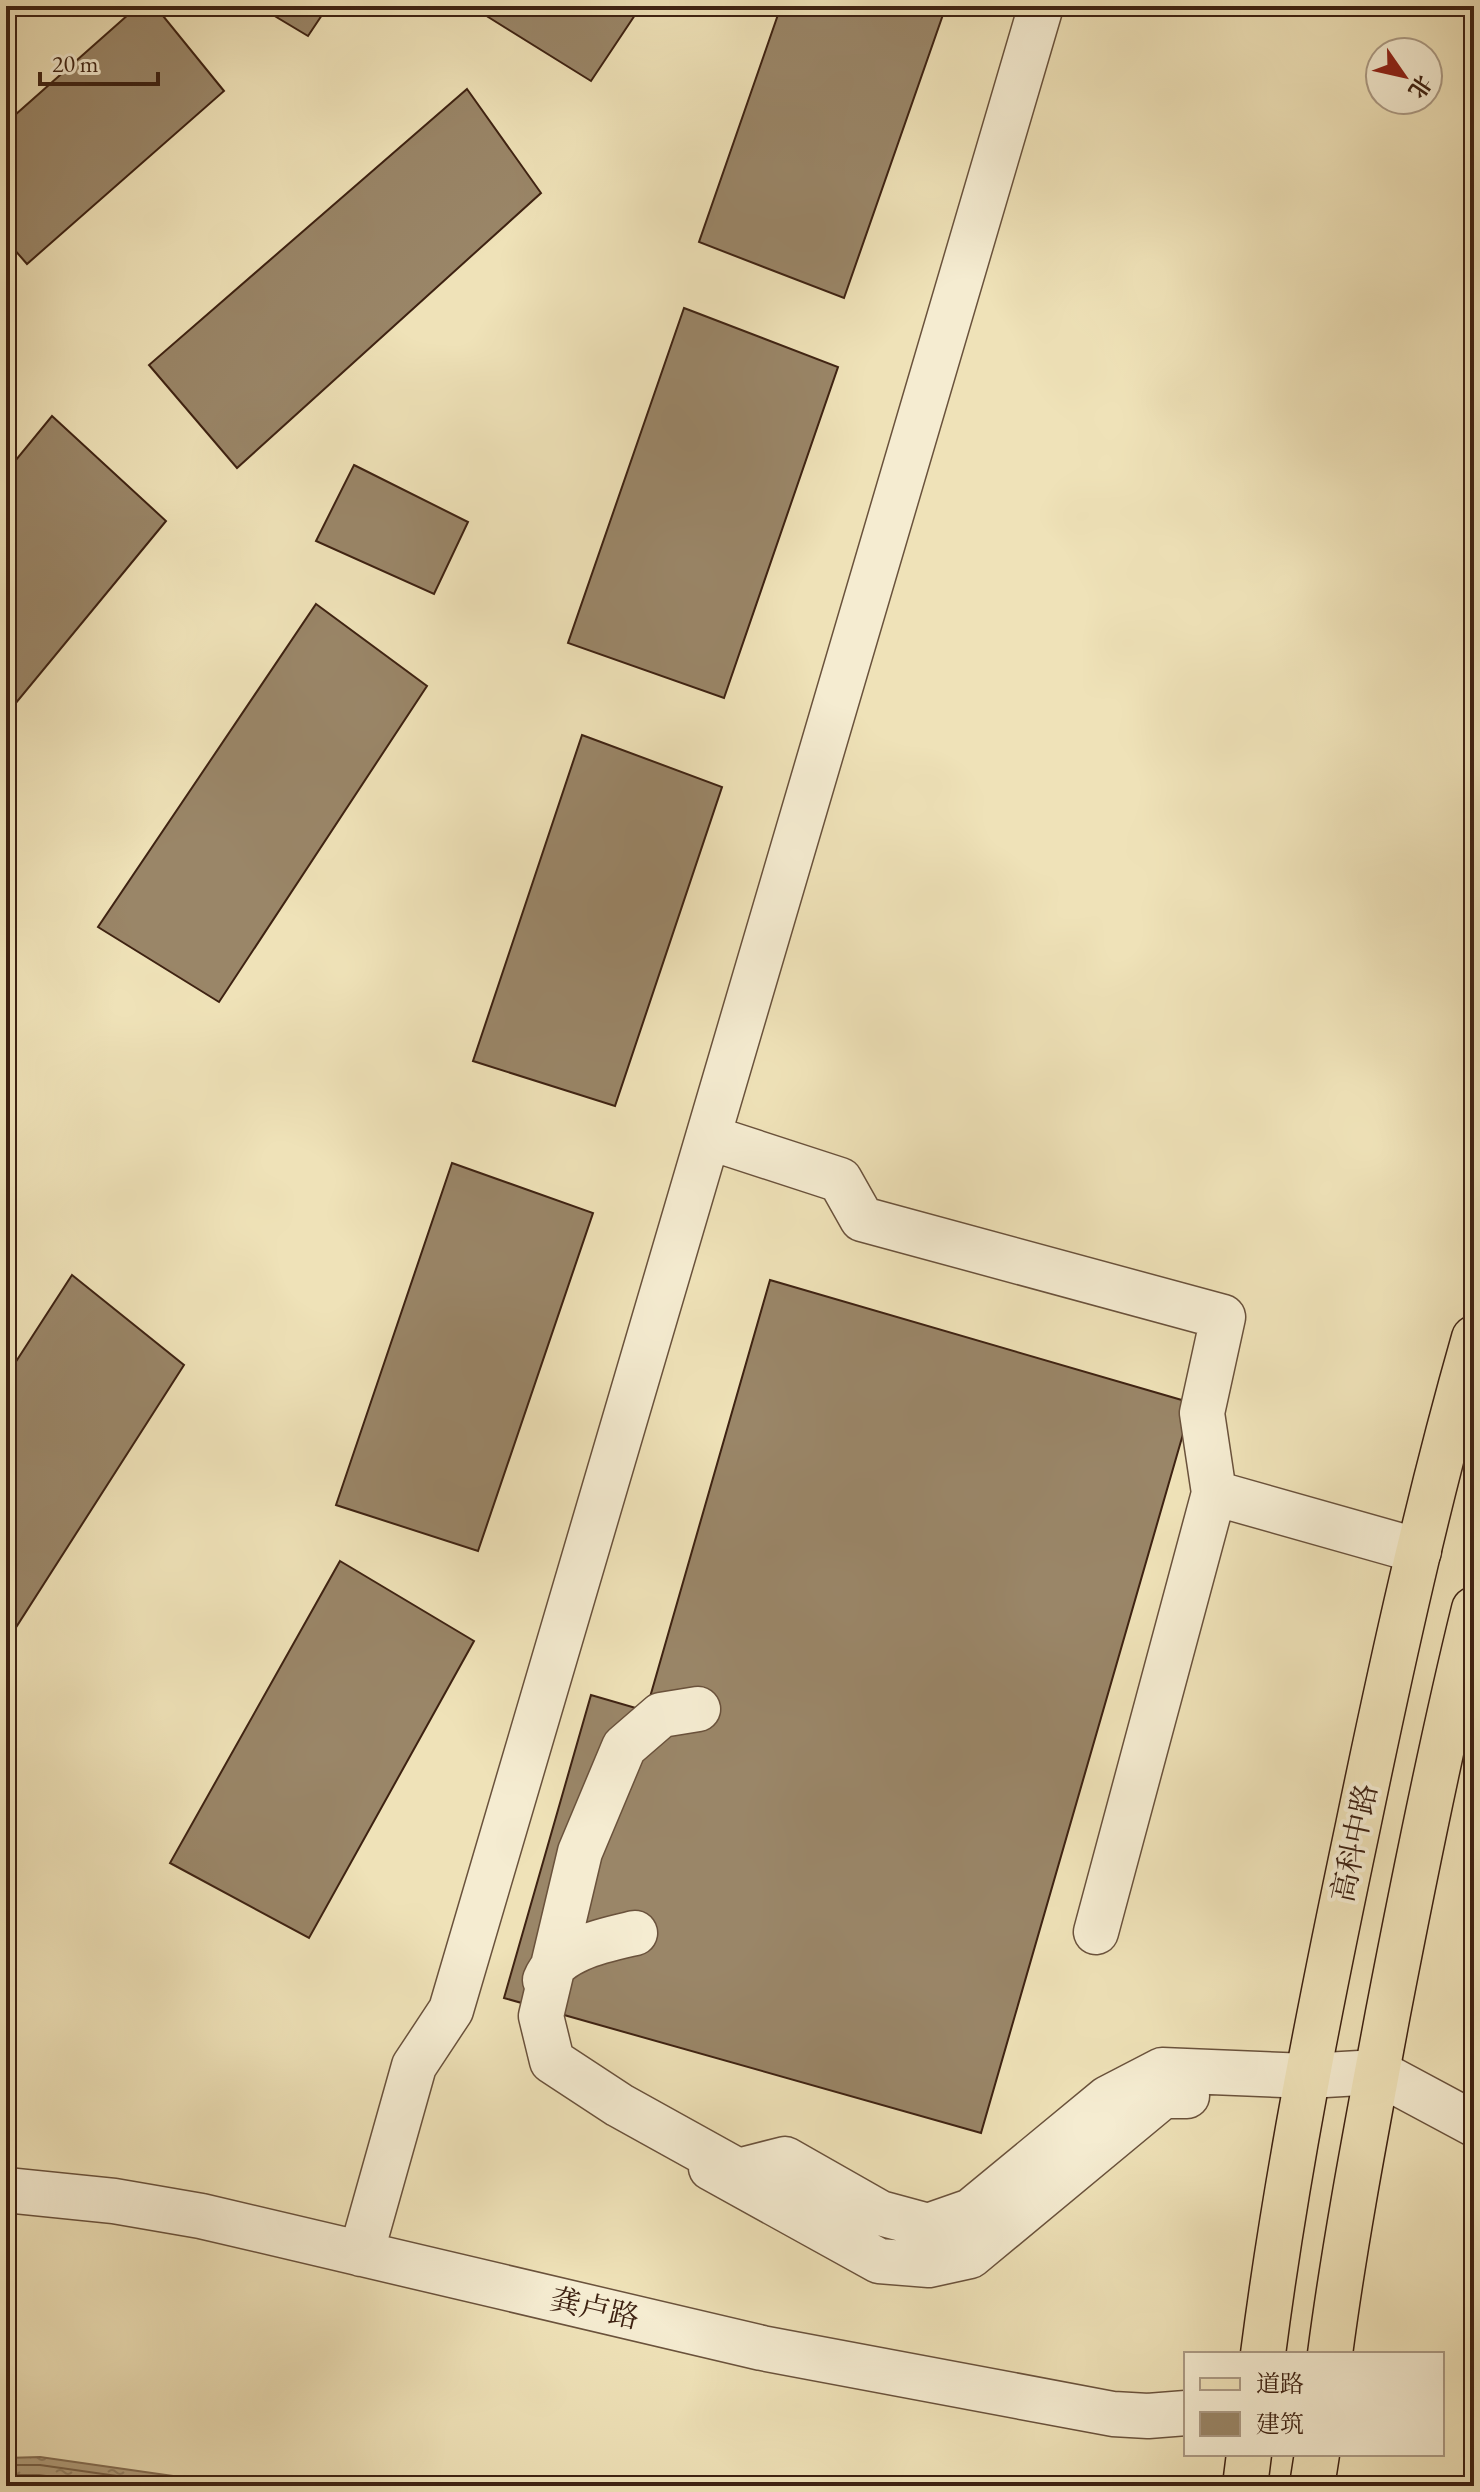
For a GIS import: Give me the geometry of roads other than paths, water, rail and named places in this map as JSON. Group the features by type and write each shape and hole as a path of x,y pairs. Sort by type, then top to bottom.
{"main road":[{"name":"高科中路","path":"1263,2352 1276,2252 1308,2076 1389,1676 1445,1438 1474,1338"},
{"path":"1330,2352 1342,2265 1377,2072 1453,1692 1474,1609"},
{"path":"1245,2486 1249,2456"},
{"path":"1312,2486 1317,2456"}],"street":[{"path":"361,2254 414,2066 451,2010 1041,6"},
{"path":"708,1137 840,1180 862,1219 1223,1317 1202,1413 1214,1493 1096,1932"},
{"path":"1214,1493 1419,1551"},
{"path":"698,1709 661,1715 624,1747 580,1852 541,2016 552,2061 619,2105 738,2171 785,2159 880,2213 928,2226 971,2211 1108,2098 1162,2070 1308,2076 1377,2072 1474,2124"},
{"path":"635,1933 590,1943 549,1968 530,2017 544,2070 594,2102 879,2261 929,2265 970,2256 1163,2096 1273,2097 1308,2076"},
{"name":"龚卢路","path":"6,2190 114,2201 201,2216 836,2363 1113,2414 1148,2416 1184,2413"}],"water":[{"path":"40,2457 224,2486 6,2486 6,2458"}]}
